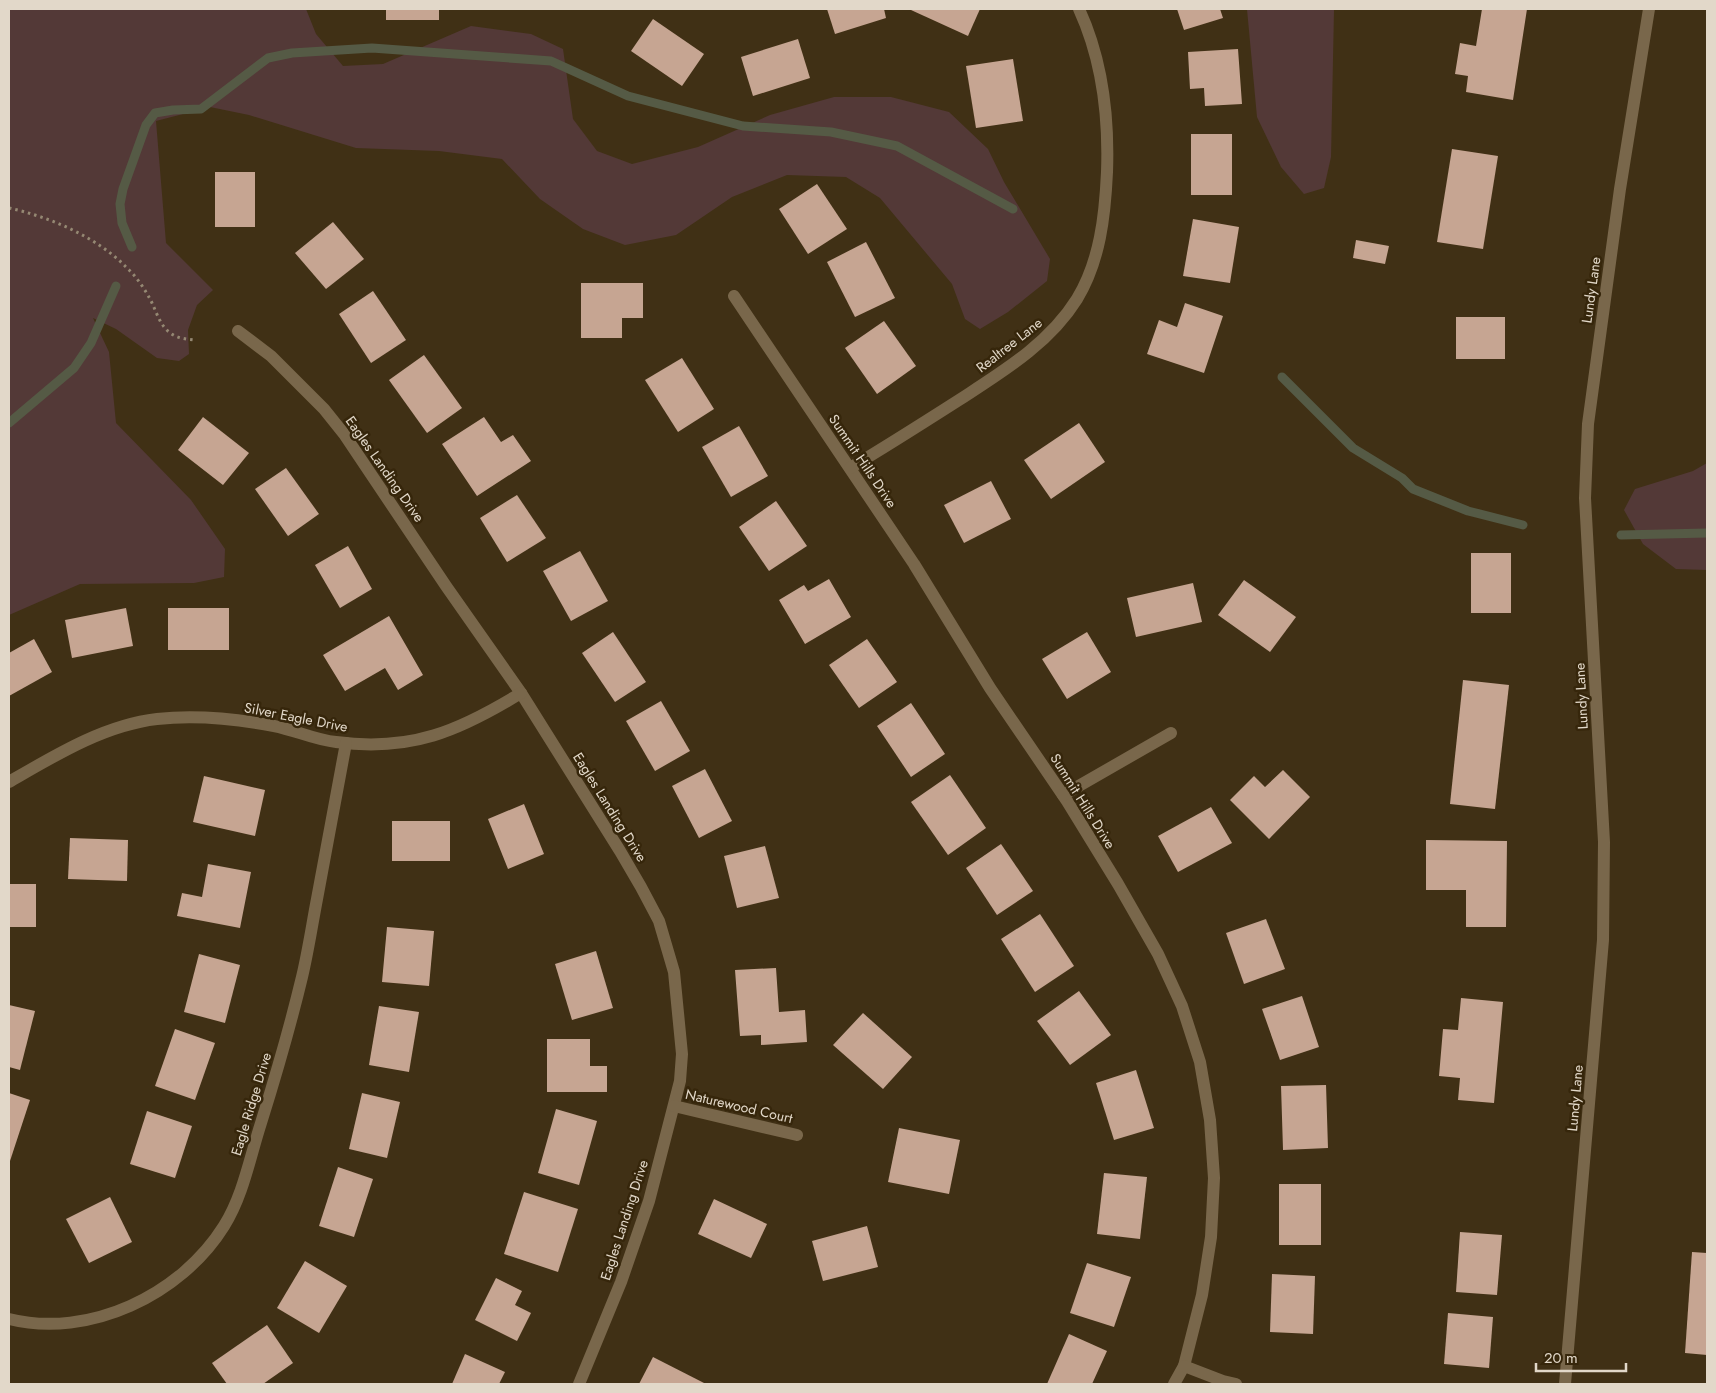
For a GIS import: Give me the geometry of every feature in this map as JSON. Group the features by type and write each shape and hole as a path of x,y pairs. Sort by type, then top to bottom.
{"street":[{"name":"Realtree Lane","path":"850,468 998,374 1047,336 1062,320 1088,277 1102,231 1106,206 1108,157 1104,104 1096,52 1079,9"},
{"name":"Lundy Lane","path":"1565,1384 1603,940 1604,842 1585,498 1588,424 1620,189 1650,9"},
{"name":"Summit Hills Drive","path":"734,296 914,564 990,688 1063,795 1118,884 1158,954 1182,1006 1200,1062 1210,1120 1214,1178 1212,1229 1202,1295 1184,1366 1174,1384"},
{"name":"Eagles Landing Drive","path":"238,331 271,356 324,408 344,434 446,586 521,693 620,851 659,922 674,972 682,1054 680,1081 649,1201 621,1282 579,1384"},
{"name":"Silver Eagle Drive","path":"9,782 56,755 109,731 157,719 202,718 245,721 275,726 334,742 396,744 424,739 455,728 500,706 521,693"},
{"path":"1063,795 1171,733"},
{"name":"Eagle Ridge Drive","path":"9,1319 51,1324 95,1318 138,1304 156,1293 194,1264 211,1245 224,1226 236,1204 275,1079 302,976 346,743"},
{"name":"Naturewood Court","path":"674,1106 797,1135"},
{"path":"1184,1366 1236,1384"}],"path":[{"path":"9,208 54,220 109,252 128,268 137,279 169,332 181,338 194,340"}],"shaded area":[{"path":"9,9 306,9 316,34 343,66 383,64 471,26 531,34 563,49 573,119 597,151 632,164 698,147 770,115 834,97 891,97 949,112 988,149 1004,182 1050,259 1047,281 1008,312 980,329 965,319 952,284 880,198 846,177 787,175 732,197 676,235 625,245 583,229 540,199 502,159 439,151 356,148 249,115 210,107 156,121 166,243 213,290 197,305 188,330 189,354 179,361 157,358 116,329 93,318 109,352 116,423 191,500 225,549 224,577 194,583 80,584 9,615"},
{"path":"1247,9 1334,9 1331,157 1324,188 1304,194 1281,167 1257,117"},
{"path":"1707,463 1707,570 1676,569 1643,544 1624,510 1635,489 1693,471"}],"building":[{"path":"386,9 439,9 439,20 386,20"},
{"path":"827,9 884,9 886,18 835,34"},
{"path":"912,9 980,9 968,36"},
{"path":"1177,9 1220,9 1223,18 1184,30"},
{"path":"1482,9 1527,9 1513,100 1466,92 1468,76 1455,74 1460,43 1476,46"},
{"path":"653,19 704,54 682,86 631,51"},
{"path":"798,39 810,78 753,96 741,57"},
{"path":"1238,49 1242,104 1205,106 1204,88 1190,89 1188,52"},
{"path":"1013,59 1023,121 976,128 966,66"},
{"path":"1191,134 1232,134 1232,195 1191,195"},
{"path":"1452,149 1498,156 1483,249 1437,242"},
{"path":"215,172 255,172 255,227 215,227"},
{"path":"817,184 847,229 808,254 779,209"},
{"path":"1193,219 1239,227 1230,283 1183,276"},
{"path":"333,222 364,259 326,289 295,253"},
{"path":"1356,240 1389,246 1385,264 1353,258"},
{"path":"866,242 895,298 855,317 827,262"},
{"path":"581,283 643,283 643,318 622,318 622,338 581,338"},
{"path":"373,291 406,340 371,363 339,314"},
{"path":"1185,303 1223,316 1204,373 1147,354 1159,320 1177,327"},
{"path":"1456,317 1505,317 1505,359 1456,359"},
{"path":"884,321 916,366 877,394 845,348"},
{"path":"424,355 462,408 427,433 389,380"},
{"path":"682,358 714,409 678,432 645,380"},
{"path":"203,417 249,453 223,485 178,450"},
{"path":"484,417 501,442 513,435 531,461 477,496 442,444"},
{"path":"1079,423 1105,462 1051,499 1024,460"},
{"path":"739,426 768,476 731,497 702,447"},
{"path":"286,468 319,514 288,536 255,489"},
{"path":"991,481 1011,519 964,543 944,505"},
{"path":"517,495 546,538 507,562 480,518"},
{"path":"776,501 807,546 769,571 739,527"},
{"path":"348,546 372,589 340,608 315,565"},
{"path":"580,551 608,601 571,621 543,571"},
{"path":"1471,553 1511,553 1511,613 1471,613"},
{"path":"829,579 851,617 805,644 779,600 804,585 808,591"},
{"path":"1244,580 1296,617 1270,652 1218,615"},
{"path":"1193,583 1202,622 1136,637 1127,598"},
{"path":"126,608 133,646 72,658 65,620"},
{"path":"168,608 229,608 229,650 168,650"},
{"path":"389,616 423,675 398,690 385,668 345,691 323,655"},
{"path":"613,632 646,682 615,702 582,653"},
{"path":"1087,632 1111,672 1067,699 1042,659"},
{"path":"34,639 52,672 9,696 9,653"},
{"path":"867,639 897,682 859,708 829,665"},
{"path":"1463,680 1509,685 1495,809 1450,804"},
{"path":"661,701 690,751 655,771 626,721"},
{"path":"911,703 945,754 911,777 877,726"},
{"path":"705,769 732,821 699,838 672,786"},
{"path":"1283,770 1310,797 1269,839 1230,800 1254,776 1265,787"},
{"path":"950,775 986,828 948,855 911,802"},
{"path":"204,776 265,790 255,836 193,822"},
{"path":"524,804 544,854 508,869 488,819"},
{"path":"1211,807 1232,843 1178,872 1158,836"},
{"path":"392,821 450,821 450,861 392,861"},
{"path":"70,838 128,840 127,881 68,879"},
{"path":"1426,840 1507,841 1506,927 1466,927 1466,890 1426,890"},
{"path":"1001,844 1033,891 997,915 966,868"},
{"path":"765,846 779,898 737,908 724,856"},
{"path":"208,864 251,872 240,928 177,916 182,893 202,897"},
{"path":"9,884 36,884 36,927 9,927"},
{"path":"1040,914 1074,966 1035,992 1001,939"},
{"path":"1266,919 1285,969 1244,984 1226,933"},
{"path":"387,927 434,931 429,986 382,982"},
{"path":"596,951 613,1008 572,1020 555,964"},
{"path":"199,954 240,965 225,1023 184,1012"},
{"path":"776,968 779,1012 805,1010 807,1042 761,1045 761,1035 740,1036 735,970"},
{"path":"1079,991 1111,1035 1070,1065 1037,1021"},
{"path":"1302,996 1319,1047 1280,1060 1262,1009"},
{"path":"1461,998 1503,1002 1494,1103 1458,1100 1460,1078 1439,1076 1443,1029 1458,1030"},
{"path":"9,1005 35,1011 20,1070 9,1067"},
{"path":"379,1006 419,1012 409,1072 369,1065"},
{"path":"863,1013 912,1057 883,1089 833,1045"},
{"path":"175,1029 215,1043 195,1100 155,1086"},
{"path":"547,1039 590,1039 590,1066 607,1066 607,1092 547,1092"},
{"path":"1136,1070 1154,1128 1114,1140 1096,1083"},
{"path":"1326,1085 1328,1148 1283,1150 1281,1086"},
{"path":"9,1093 30,1100 9,1164"},
{"path":"362,1093 400,1102 387,1158 349,1149"},
{"path":"556,1109 597,1121 579,1185 538,1173"},
{"path":"147,1111 192,1126 175,1178 130,1164"},
{"path":"899,1128 960,1140 949,1194 888,1182"},
{"path":"338,1167 373,1179 354,1237 319,1226"},
{"path":"1104,1173 1147,1177 1140,1239 1097,1234"},
{"path":"1279,1184 1321,1184 1321,1245 1279,1245"},
{"path":"524,1192 578,1209 558,1272 504,1254"},
{"path":"110,1197 132,1242 89,1263 66,1219"},
{"path":"714,1199 767,1224 751,1258 698,1234"},
{"path":"867,1226 878,1267 823,1281 812,1241"},
{"path":"1460,1232 1502,1235 1497,1295 1456,1292"},
{"path":"1692,1252 1707,1253 1707,1355 1685,1353"},
{"path":"305,1261 347,1286 319,1333 277,1308"},
{"path":"1087,1263 1131,1277 1114,1327 1070,1313"},
{"path":"1272,1274 1315,1276 1313,1334 1270,1332"},
{"path":"496,1278 522,1291 515,1305 531,1313 517,1341 475,1320"},
{"path":"1448,1313 1493,1317 1489,1368 1444,1364"},
{"path":"267,1325 293,1363 263,1384 227,1384 212,1363"},
{"path":"1069,1334 1107,1351 1092,1384 1047,1384"},
{"path":"465,1354 505,1372 499,1384 452,1384"},
{"path":"653,1357 706,1384 639,1384"}],"waterway":[{"path":"132,247 122,223 120,204 123,189 146,125 155,113 201,109 268,58 292,53 372,48 551,61 628,96 743,126 831,132 897,146 1013,209"},
{"path":"9,423 74,368 91,343 116,286"},
{"path":"1282,377 1353,448 1402,478 1413,489 1468,511 1523,525"},
{"path":"1621,535 1707,533"}]}
